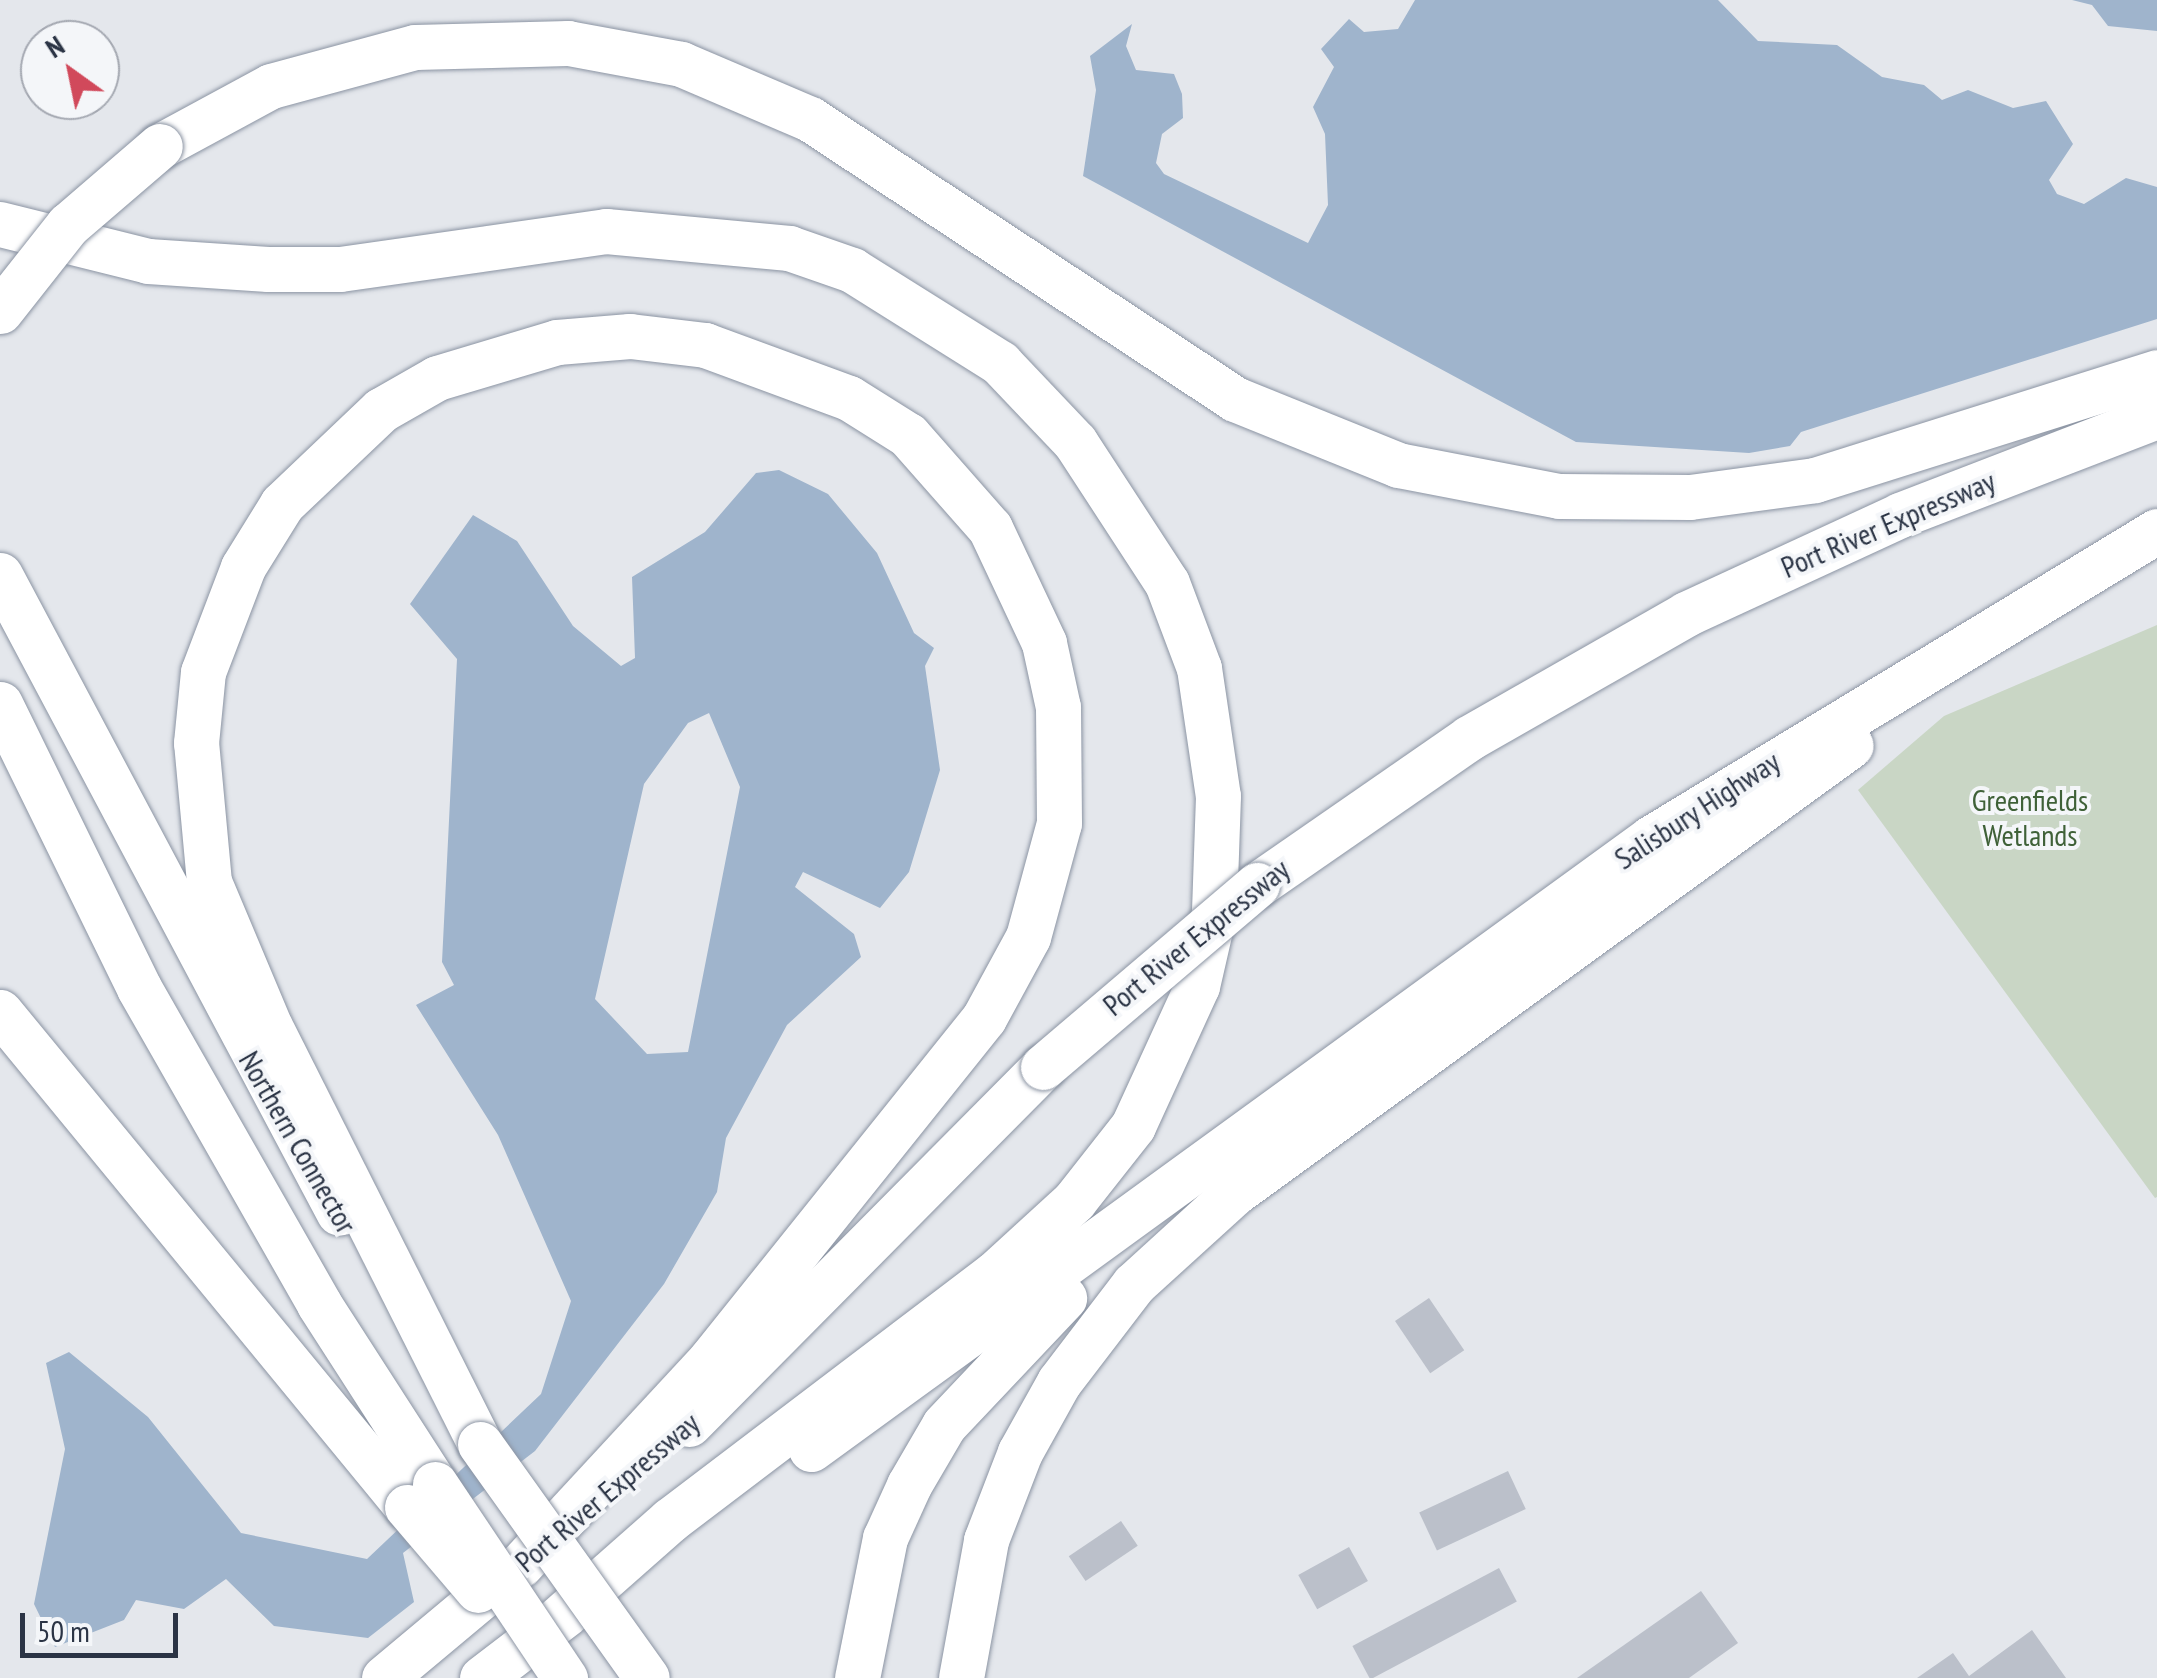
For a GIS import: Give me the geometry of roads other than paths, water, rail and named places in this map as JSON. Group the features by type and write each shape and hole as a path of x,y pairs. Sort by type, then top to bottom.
{"highway":[{"path":"0,311 68,224 160,146 271,86 415,47 522,40 681,64 822,126 1234,399 1398,465 1559,496 1690,497 1816,480 2157,372"},
{"path":"0,224 148,261 268,269 340,269 606,231 788,248 866,278 1000,363 1075,442 1166,584 1199,668 1218,796 1214,912 1197,986 1133,1126 1074,1201 994,1274 670,1520 559,1618 482,1678"},
{"path":"480,1444 220,913 201,833 204,672 243,567 282,504 381,410 437,378 557,342 630,336 704,345 849,398 908,436 990,528 1044,643 1058,707 1058,824 1028,938 984,1018 748,1316 520,1565"},
{"name":"Port River Expressway","path":"384,1678 703,1411 1043,1067 1257,886 1468,738 1686,614 1900,515 2157,416"},
{"name":"Salisbury Highway","path":"1259,1123 1651,838 2157,531"},
{"path":"961,1678 986,1540 1020,1452 1091,1336 1234,1193 1802,778 2157,552"},
{"name":"Northern Connector","path":"0,575 279,1112 480,1444 648,1678"},
{"name":"Northern Connector","path":"0,704 139,988 319,1304 421,1496 565,1678"},
{"path":"0,1012 37,1064 421,1496 554,1678"},
{"path":"559,1618 890,1394 1259,1123"},
{"path":"857,1678 885,1538 944,1425 1021,1337 1259,1123"}],"water":[{"path":"1415,0 1718,0 1758,41 1837,45 1882,77 1924,85 1942,100 1968,90 2013,108 2046,101 2073,144 2049,180 2057,194 2084,204 2126,178 2157,187 2157,319 1801,432 1790,446 1749,453 1576,442 1083,176 1096,90 1090,56 1132,24 1126,46 1136,70 1174,74 1182,94 1183,118 1162,134 1156,163 1164,174 1308,243 1328,205 1325,134 1313,107 1334,67 1321,49 1349,19 1364,32 1398,29"},
{"path":"2072,0 2157,0 2157,31 2108,26 2092,5"},
{"path":"779,470 828,494 877,553 914,633 934,648 925,666 940,770 909,872 880,908 803,872 795,887 854,934 861,957 787,1025 726,1138 717,1192 664,1284 535,1451 403,1553 414,1602 368,1638 274,1626 226,1579 184,1609 136,1600 124,1620 55,1647 34,1604 65,1449 46,1363 69,1352 148,1417 241,1533 367,1559 541,1394 571,1301 498,1135 416,1005 454,985 442,962 457,659 410,604 473,515 517,541 573,626 621,666 635,658 632,577 705,532 756,473","holes":["709,713 740,787 688,1052 647,1054 595,999 644,784 688,723"]}],"park label":[{"name":"Greenfields Wetlands","path":"2030,817"}]}
